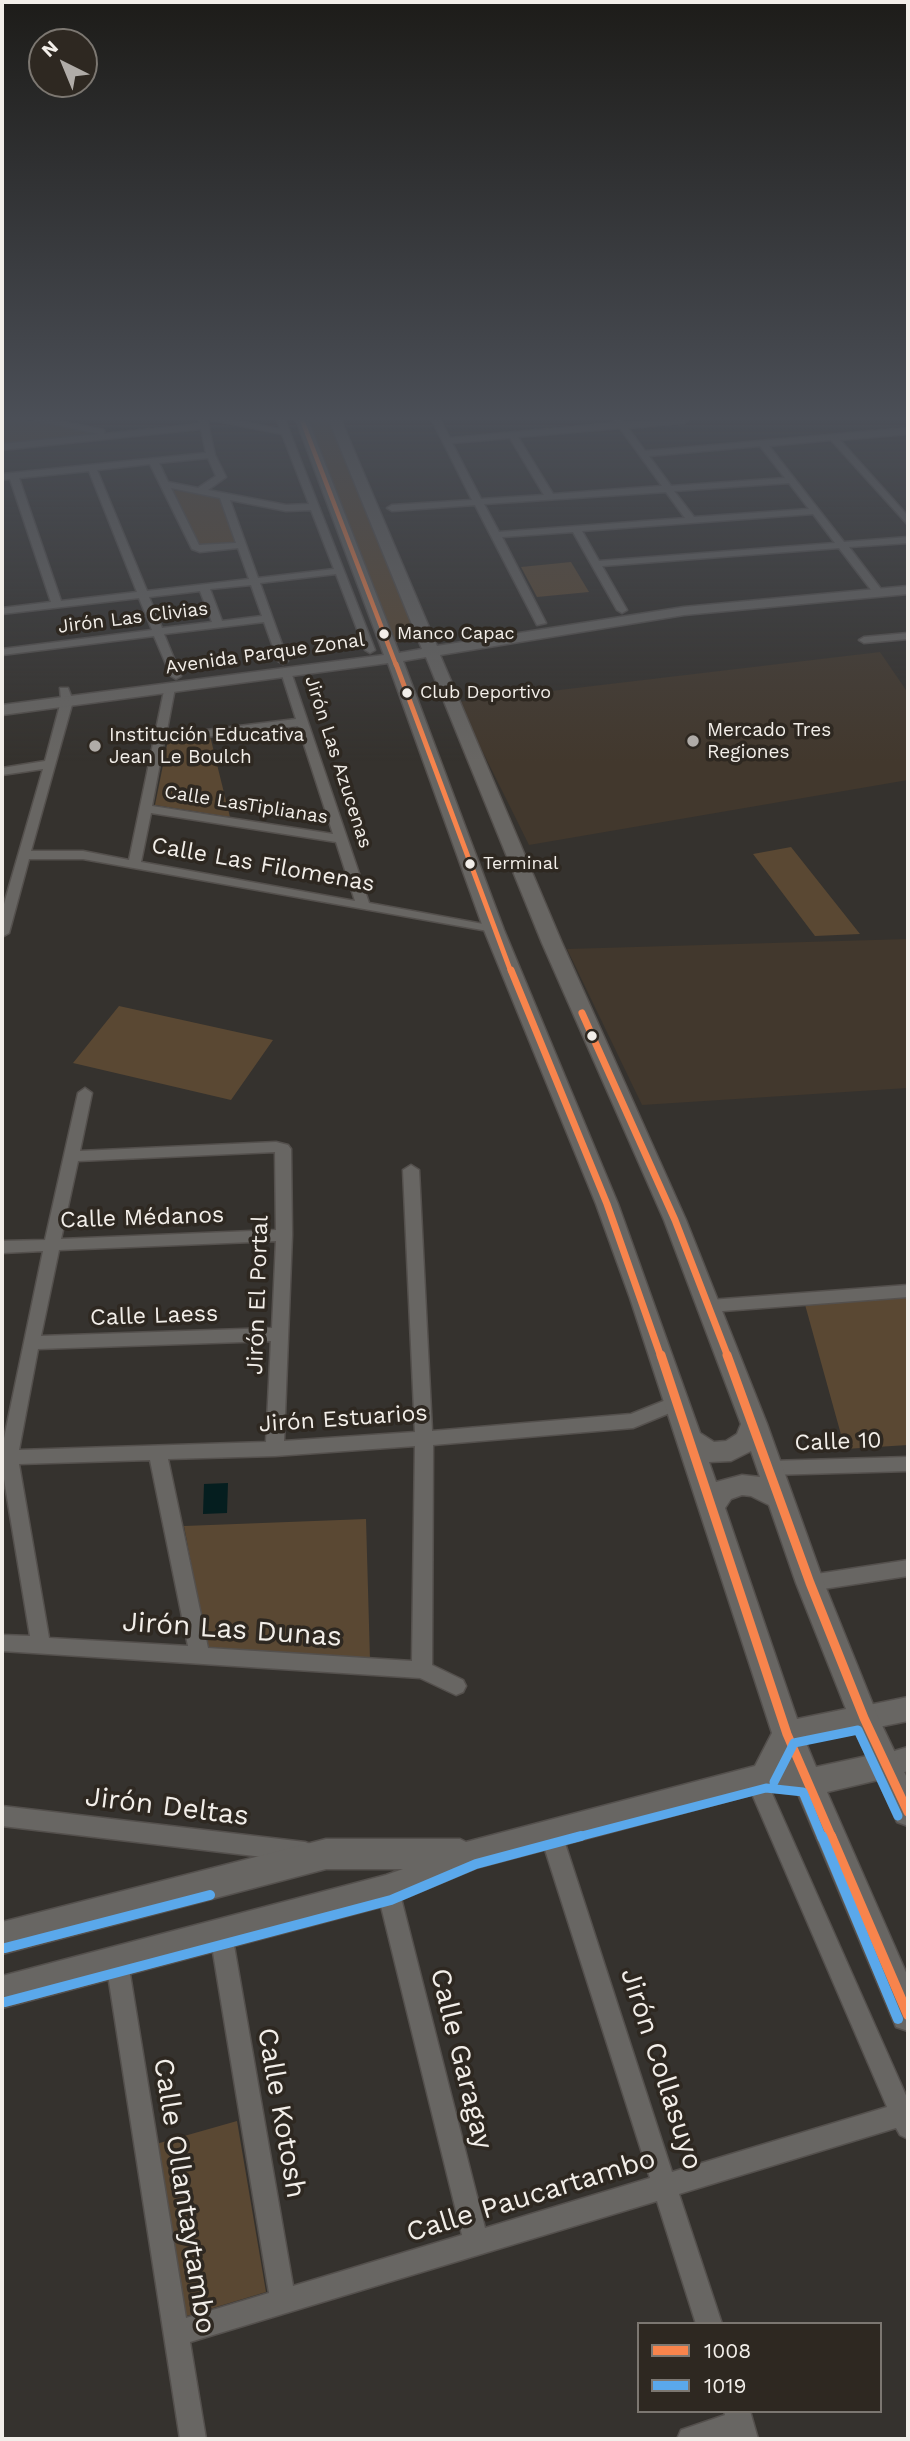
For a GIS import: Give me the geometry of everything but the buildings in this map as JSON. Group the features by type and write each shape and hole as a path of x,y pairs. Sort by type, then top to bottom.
{"main road":[{"path":"346,534 366,584 385,652 434,730 430,753 494,930 607,1205 642,1298 787,1734 810,1782 908,2015"},
{"path":"383,534 552,943 675,1220 754,1424 810,1583 864,1718 897,1762 908,1812"},
{"path":"357,562 378,565 394,558"},
{"path":"366,584 383,577 403,581"},
{"name":"Avenida Parque Zonal","path":"431,646 541,623 676,601 876,588 908,589"},
{"name":"Avenida Parque Zonal","path":"2,699 65,696 684,611 876,588"},
{"name":"Avenida Parque Zonal","path":"285,667 385,652"},
{"name":"Avenida Parque Zonal","path":"2,710 65,696"},
{"path":"434,730 461,723"},
{"path":"430,753 449,745 472,748"},
{"path":"688,1439 711,1452 731,1451 747,1440 754,1424"},
{"path":"711,1508 722,1491 742,1485 755,1486 781,1499"},
{"path":"761,1779 787,1734 864,1718"},
{"path":"2,1992 388,1889 472,1854 761,1779 810,1782 897,1762"},
{"path":"2,1938 326,1854 472,1854"}],"street":[{"path":"33,534 57,604"},
{"path":"118,534 158,632 172,682 135,863"},
{"path":"189,534 195,547 200,549 243,545"},
{"name":"Jirón Las Azucenas","path":"239,534 363,905"},
{"path":"325,534 340,571 385,652"},
{"path":"510,534 496,535 541,623"},
{"path":"579,534 622,610"},
{"path":"834,534 876,588"},
{"path":"596,564 908,540"},
{"path":"2,611 340,571"},
{"path":"204,587 218,625"},
{"name":"Jirón Las Clivias","path":"2,652 268,618"},
{"path":"864,640 908,636"},
{"path":"2,933 50,764 65,696"},
{"path":"159,739 301,722"},
{"path":"2,771 50,764"},
{"name":"Calle LasTiplianas","path":"145,808 340,839"},
{"name":"Calle Las Filomenas","path":"24,855 83,855 135,863 494,930"},
{"path":"41,1645 9,1457 85,1093"},
{"name":"Jirón El Portal","path":"71,1156 276,1147 283,1149 284,1235 275,1449"},
{"path":"411,1170 424,1439 422,1670"},
{"name":"Calle Médanos","path":"2,1247 284,1235"},
{"path":"710,1306 908,1291"},
{"name":"Calle Laess","path":"31,1343 280,1334"},
{"name":"Jirón Estuarios","path":"9,1457 275,1449 424,1439 633,1421 676,1403"},
{"path":"158,1452 200,1656"},
{"name":"Calle 10","path":"770,1468 908,1464"},
{"path":"810,1583 908,1568"},
{"name":"Jirón Las Dunas","path":"2,1643 422,1670 456,1686"},
{"path":"864,1718 908,1709"},
{"path":"761,1779 905,2120"},
{"name":"Jirón Deltas","path":"2,1816 326,1854"},
{"name":"Jirón Collasuyo","path":"551,1834 667,2186 708,2322"},
{"name":"Calle Garagay","path":"388,1889 476,2243"},
{"name":"Calle Kotosh","path":"221,1934 283,2302"},
{"name":"Calle Ollantaytambo","path":"117,1962 193,2439"},
{"name":"Calle Paucartambo","path":"176,2334 667,2186 905,2120"},
{"path":"690,2439 741,2425"}],"shaded area":[{"path":"194,534 232,534 235,543 200,546"},
{"path":"351,534 379,534 423,639 394,643"},
{"path":"571,562 589,592 537,597 521,567"},
{"name":"Mercado Tres Regiones","path":"880,652 908,693 908,780 529,845 458,702"},
{"path":"210,736 230,817 155,805 168,740"},
{"path":"791,847 860,934 815,936 753,854"},
{"path":"908,939 908,1088 642,1105 567,949"},
{"path":"119,1006 273,1040 231,1100 73,1063"},
{"path":"908,1296 908,1445 845,1449 804,1301"},
{"path":"366,1519 370,1660 207,1647 184,1526"},
{"path":"237,2121 266,2292 180,2318 156,2144"}],"water":[{"path":"228,1483 227,1513 203,1514 204,1484"}],"transit line":[{"name":"1008","path":"346,534 494,930 607,1204 642,1298 787,1734 908,2015"},
{"name":"1008","path":"582,1013 675,1220 754,1424 810,1583 864,1718 908,1812"},
{"name":"1019","path":"774,1782 794,1743 858,1730 898,1816"},
{"name":"1019","path":"5,2002 391,1900 476,1864 766,1788 803,1792 898,2019"},
{"name":"1019","path":"5,1948 210,1895"}],"place":[{"name":"Manco Capac","path":"384,634"},
{"name":"Club Deportivo","path":"407,693"},
{"name":"Mercado Tres Regiones","path":"693,741"},
{"name":"Institución Educativa Jean Le Boulch","path":"95,746"},
{"name":"Terminal","path":"470,864"}]}
